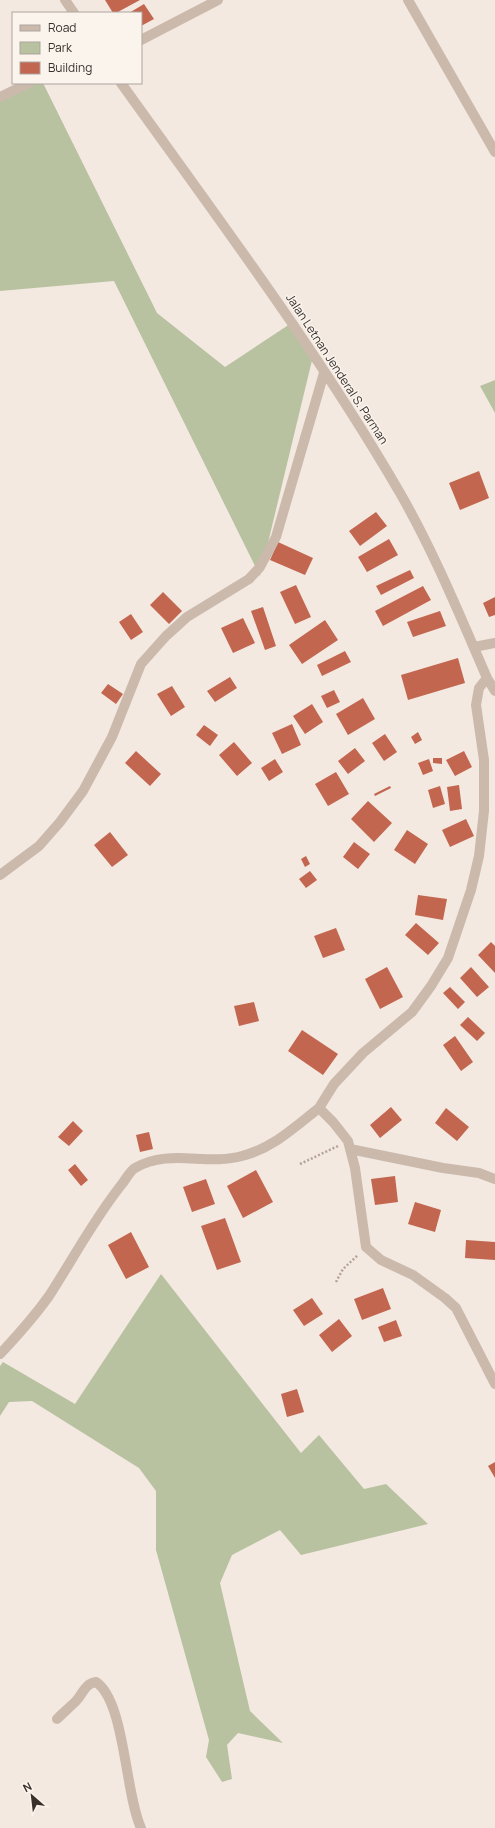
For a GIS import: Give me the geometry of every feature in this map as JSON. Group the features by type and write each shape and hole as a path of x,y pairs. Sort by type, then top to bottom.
{"street":[{"path":"65,0 73,12"},
{"path":"142,39 218,0"},
{"path":"408,0 495,152"},
{"path":"0,97 26,84"},
{"name":"Jalan Letnan Jenderal S. Parman","path":"122,84 265,283 400,493 430,548 487,678 495,691"},
{"path":"0,875 39,846 60,822 83,791 112,737 141,664 166,636 187,617 249,579 260,566 278,530 324,373"},
{"path":"474,647 495,643"},
{"path":"0,1354 25,1327 48,1297 101,1212 133,1169 146,1162 171,1157 218,1159 242,1156 266,1148 319,1108 334,1084 380,1038 412,1012 431,986 448,958 471,890 479,856 484,811 484,760 476,696 487,678"},
{"path":"319,1108 333,1122 349,1145 355,1168 366,1247 381,1260 424,1283 456,1308 495,1384"},
{"path":"349,1145 413,1162 479,1173 495,1179"},
{"path":"57,1719 77,1700 90,1683 96,1682 102,1686 114,1712 132,1800 141,1828"}],"path":[{"path":"300,1164 349,1145"},
{"path":"336,1282 343,1269 366,1247"}],"green space":[{"path":"30,84 43,84 157,313 225,367 296,320 314,352 260,576 114,281 0,291 0,101"},
{"path":"495,380 495,413 480,386"},
{"path":"161,1274 301,1453 319,1435 364,1489 386,1484 428,1524 301,1555 280,1530 232,1555 220,1583 250,1711 283,1743 238,1733 227,1745 232,1779 222,1782 206,1757 209,1740 156,1550 156,1491 139,1468 32,1401 9,1402 0,1416 0,1366 3,1362 75,1404"}],"building":[{"path":"105,0 140,0 118,12 112,12"},
{"path":"144,4 154,19 142,25 142,12 131,12"},
{"path":"479,471 489,498 460,510 449,483"},
{"path":"376,512 387,526 360,546 349,531"},
{"path":"389,539 398,555 367,572 358,557"},
{"path":"278,542 313,558 305,575 270,560"},
{"path":"410,570 414,578 381,595 376,586"},
{"path":"296,585 311,617 295,624 280,592"},
{"path":"423,586 431,600 383,626 375,611"},
{"path":"163,592 182,611 169,624 150,605"},
{"path":"495,597 495,615 489,617 483,603"},
{"path":"263,607 276,646 265,650 251,611"},
{"path":"440,611 446,626 413,637 407,622"},
{"path":"131,614 143,632 131,640 119,622"},
{"path":"243,618 255,643 233,653 221,628"},
{"path":"325,620 338,640 302,664 289,645"},
{"path":"345,651 351,662 322,676 317,665"},
{"path":"458,658 465,683 408,700 401,675"},
{"path":"230,677 237,688 215,702 207,691"},
{"path":"108,684 123,694 116,704 101,693"},
{"path":"172,686 185,707 171,716 157,694"},
{"path":"334,690 340,702 327,708 321,696"},
{"path":"363,698 375,719 348,735 336,714"},
{"path":"312,704 323,722 305,734 293,716"},
{"path":"292,724 301,745 282,754 272,733"},
{"path":"204,725 218,735 210,746 196,735"},
{"path":"418,732 422,740 415,744 411,737"},
{"path":"385,734 397,752 384,761 372,743"},
{"path":"234,742 252,763 237,776 219,755"},
{"path":"355,748 365,761 348,774 338,761"},
{"path":"136,751 161,774 150,786 125,763"},
{"path":"464,751 472,767 455,776 446,760"},
{"path":"433,758 442,758 442,764 433,763"},
{"path":"275,759 283,772 269,781 261,768"},
{"path":"429,759 433,771 423,775 418,763"},
{"path":"336,772 349,794 328,806 315,784"},
{"path":"459,785 462,809 450,811 447,787"},
{"path":"390,786 391,788 375,796 374,794"},
{"path":"440,786 445,804 433,808 428,790"},
{"path":"368,801 392,823 374,842 351,819"},
{"path":"466,819 474,836 450,847 442,830"},
{"path":"407,830 428,844 415,864 394,850"},
{"path":"110,832 128,855 112,867 94,845"},
{"path":"354,842 370,854 358,869 343,857"},
{"path":"306,856 310,864 305,867 301,859"},
{"path":"310,871 317,880 306,888 299,879"},
{"path":"418,895 447,899 443,920 415,915"},
{"path":"416,923 439,943 428,955 405,935"},
{"path":"336,928 345,950 323,958 314,936"},
{"path":"491,942 495,946 495,973 478,955"},
{"path":"387,967 403,997 380,1009 365,979"},
{"path":"471,967 489,987 477,997 460,978"},
{"path":"450,987 465,1002 458,1009 443,993"},
{"path":"254,1002 259,1021 239,1026 234,1006"},
{"path":"468,1017 485,1033 477,1041 460,1025"},
{"path":"302,1030 338,1054 323,1075 288,1051"},
{"path":"455,1036 473,1062 461,1071 443,1045"},
{"path":"391,1107 402,1120 380,1138 370,1125"},
{"path":"446,1108 469,1127 457,1141 435,1123"},
{"path":"73,1121 83,1131 69,1146 58,1137"},
{"path":"149,1132 153,1149 140,1152 136,1135"},
{"path":"75,1164 88,1180 81,1186 68,1170"},
{"path":"256,1170 273,1202 243,1218 227,1186"},
{"path":"395,1176 398,1202 375,1205 371,1179"},
{"path":"206,1179 215,1204 192,1212 183,1187"},
{"path":"415,1202 441,1210 435,1232 408,1224"},
{"path":"225,1218 241,1262 217,1270 201,1226"},
{"path":"131,1232 149,1267 126,1279 108,1245"},
{"path":"466,1240 495,1242 495,1260 465,1258"},
{"path":"383,1288 391,1309 362,1320 354,1299"},
{"path":"312,1298 323,1314 304,1326 293,1310"},
{"path":"339,1319 352,1336 332,1352 319,1335"},
{"path":"396,1320 402,1336 384,1342 378,1327"},
{"path":"297,1389 304,1412 287,1417 281,1394"},
{"path":"495,1462 495,1478 488,1466"}]}
